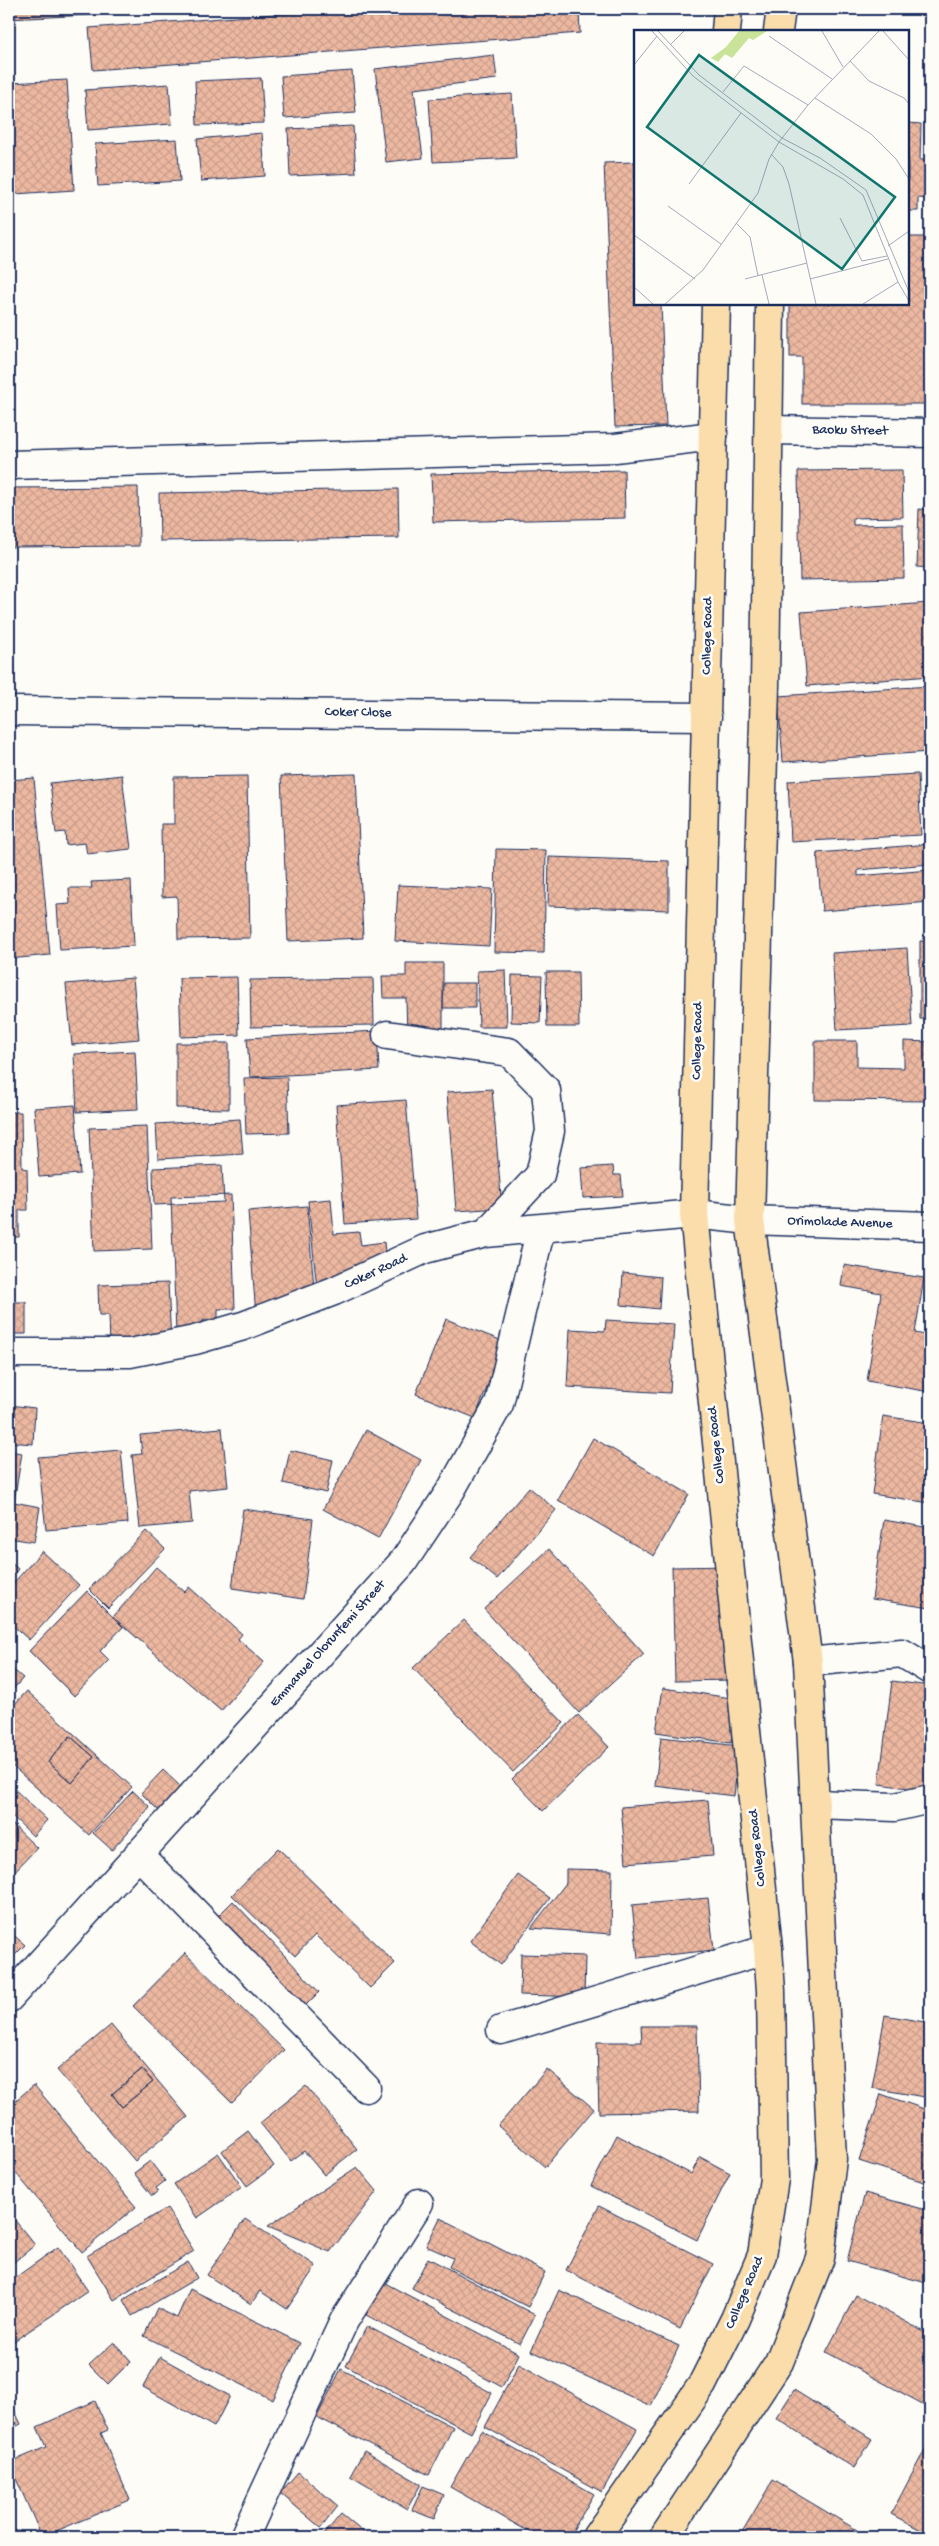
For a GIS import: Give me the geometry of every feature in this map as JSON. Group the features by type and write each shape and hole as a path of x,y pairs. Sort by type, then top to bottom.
{"main road":[{"path":"726,30 728,9"},
{"path":"778,30 780,9"},
{"name":"College Road","path":"596,2537 702,2385 735,2319 762,2255 774,2179 771,1991 768,1949 694,1214 716,305"},
{"path":"664,2537 779,2362 820,2258 832,2159 808,1662 750,1220 770,430 770,305"}],"street":[{"name":"Baoku Street","path":"770,430 930,433"},
{"path":"9,465 615,448 713,436"},
{"name":"Coker Close","path":"9,711 706,717"},
{"path":"387,1035 509,1052 546,1090 550,1131 540,1175 486,1233"},
{"name":"Coker Road","path":"9,1353 130,1353 196,1340 243,1326 334,1291 425,1249 486,1233 694,1214 750,1220"},
{"name":"Orimolade Avenue","path":"750,1220 930,1226"},
{"name":"Emmanuel Olorunfemi Street","path":"9,1998 403,1562 451,1490 500,1404 541,1228"},
{"path":"808,1662 902,1654 930,1670"},
{"path":"814,1804 895,1806 930,1799"},
{"path":"138,1854 366,2088"},
{"path":"501,2030 768,1949"},
{"path":"244,2537 344,2321 419,2203"}],"building":[{"path":"9,9 130,9 130,13 9,19"},
{"path":"342,9 579,9 580,33 93,70 89,28"},
{"path":"494,55 497,79 414,89 423,158 386,162 375,69"},
{"path":"352,71 356,113 284,118 281,76"},
{"path":"261,78 264,123 197,125 195,81"},
{"path":"67,80 74,190 15,194 9,83"},
{"path":"169,84 172,124 88,130 85,90"},
{"path":"512,94 516,158 433,162 429,99"},
{"path":"909,123 921,124 920,160 930,160 930,199 918,198 918,211 909,211"},
{"path":"353,126 356,173 290,176 288,129"},
{"path":"262,133 265,176 201,181 197,139"},
{"path":"177,139 180,181 98,186 95,144"},
{"path":"634,162 634,305 661,305 666,426 615,427 604,163"},
{"path":"909,237 930,237 930,404 802,404 802,357 790,357 790,305 909,305"},
{"path":"624,470 625,518 433,522 431,474"},
{"path":"902,470 903,517 853,518 853,525 903,524 904,578 800,580 798,471"},
{"path":"928,473 930,473 930,500 928,500"},
{"path":"138,487 139,546 9,547 9,488"},
{"path":"398,489 399,538 160,541 159,493"},
{"path":"919,509 930,510 930,568 917,567"},
{"path":"930,603 930,676 807,686 801,612"},
{"path":"930,686 930,752 783,762 778,696"},
{"path":"356,774 363,938 288,941 281,776"},
{"path":"918,774 921,835 791,842 788,781"},
{"path":"122,775 131,849 87,854 85,843 66,845 65,832 56,833 50,783"},
{"path":"247,776 250,938 178,939 177,896 162,897 161,824 174,824 174,777"},
{"path":"34,778 50,955 9,959 9,780"},
{"path":"930,844 930,864 858,870 858,876 930,870 930,902 822,911 817,853"},
{"path":"496,849 546,850 544,953 494,952"},
{"path":"549,857 669,861 669,910 548,906"},
{"path":"131,880 134,946 60,950 57,905 70,904 69,888 92,888 91,882"},
{"path":"398,885 492,889 489,946 395,941"},
{"path":"920,941 930,941 930,1019 920,1019"},
{"path":"907,948 912,1026 837,1030 832,953"},
{"path":"406,963 443,963 443,1037 407,1037 406,998 383,998 382,976 406,976"},
{"path":"505,970 507,1027 479,1027 477,971"},
{"path":"546,972 578,972 579,1027 547,1027"},
{"path":"512,975 542,976 540,1023 511,1022"},
{"path":"237,977 239,1035 181,1037 179,978"},
{"path":"133,978 139,1039 72,1045 66,984"},
{"path":"373,978 374,1025 251,1027 250,980"},
{"path":"444,983 475,983 475,1008 443,1008"},
{"path":"377,1031 379,1070 250,1077 247,1038"},
{"path":"815,1041 857,1041 857,1067 904,1068 904,1041 930,1042 930,1101 815,1100"},
{"path":"176,1043 229,1043 229,1109 176,1108"},
{"path":"135,1051 138,1109 77,1112 74,1054"},
{"path":"287,1077 289,1133 246,1134 244,1078"},
{"path":"492,1089 502,1208 456,1211 447,1092"},
{"path":"406,1100 416,1219 345,1224 336,1105"},
{"path":"75,1105 80,1174 39,1177 34,1108"},
{"path":"9,1112 21,1112 22,1168 27,1169 28,1210 19,1210 19,1237 9,1237"},
{"path":"240,1119 243,1154 158,1159 156,1124"},
{"path":"147,1126 152,1249 94,1251 89,1128"},
{"path":"9,1145 14,1145 14,1155 9,1155"},
{"path":"222,1165 224,1202 154,1205 153,1168"},
{"path":"613,1166 614,1175 621,1175 623,1196 583,1198 581,1168"},
{"path":"231,1195 235,1309 218,1309 218,1320 203,1320 203,1331 176,1333 171,1197"},
{"path":"331,1199 334,1234 359,1232 361,1245 384,1242 387,1275 318,1299 308,1201"},
{"path":"307,1206 316,1311 256,1316 248,1211"},
{"path":"844,1265 924,1278 915,1333 930,1336 930,1392 867,1381 881,1293 841,1286"},
{"path":"623,1273 661,1277 659,1309 621,1305"},
{"path":"168,1283 171,1343 110,1346 109,1315 99,1315 98,1285"},
{"path":"9,1302 26,1302 26,1334 9,1334"},
{"path":"446,1319 505,1342 475,1418 416,1394"},
{"path":"606,1320 674,1324 670,1393 567,1387 570,1329 605,1331"},
{"path":"9,1405 35,1408 33,1444 9,1442"},
{"path":"883,1416 930,1423 930,1503 872,1494"},
{"path":"222,1428 228,1487 189,1491 192,1523 140,1528 132,1455 142,1454 140,1435"},
{"path":"366,1430 421,1460 378,1539 323,1509"},
{"path":"593,1438 689,1494 654,1556 558,1500"},
{"path":"121,1450 128,1523 46,1530 38,1457"},
{"path":"290,1450 333,1460 326,1493 283,1483"},
{"path":"9,1451 22,1453 14,1502 40,1507 34,1542 9,1538"},
{"path":"529,1487 556,1510 497,1579 470,1557"},
{"path":"243,1509 313,1519 303,1599 232,1588"},
{"path":"884,1520 930,1528 930,1608 872,1599"},
{"path":"146,1531 165,1549 108,1608 89,1589"},
{"path":"549,1549 644,1654 579,1713 484,1609"},
{"path":"42,1551 79,1585 29,1640 9,1622 9,1588"},
{"path":"9,1561 18,1569 9,1581"},
{"path":"732,1566 734,1680 675,1681 672,1567"},
{"path":"156,1567 185,1592 189,1587 242,1634 238,1639 264,1662 221,1711 113,1617"},
{"path":"87,1591 123,1627 100,1651 109,1660 74,1696 29,1651"},
{"path":"464,1620 564,1723 513,1772 413,1668"},
{"path":"9,1666 23,1678 9,1694"},
{"path":"892,1681 930,1686 930,1791 879,1784"},
{"path":"663,1688 738,1699 731,1743 656,1732"},
{"path":"27,1691 132,1787 89,1835 9,1763 9,1710","holes":["70,1736 94,1757 72,1783 48,1762"]},
{"path":"578,1715 609,1747 543,1811 512,1779"},
{"path":"70,1736 94,1757 72,1783 48,1762"},
{"path":"661,1737 739,1746 734,1796 655,1786"},
{"path":"163,1770 181,1787 159,1811 141,1793"},
{"path":"9,1784 47,1820 33,1836 9,1813"},
{"path":"133,1791 150,1807 112,1850 93,1833"},
{"path":"708,1800 713,1856 626,1863 621,1807"},
{"path":"9,1821 37,1848 9,1877"},
{"path":"278,1848 395,1963 370,1988 315,1935 295,1956 232,1895"},
{"path":"566,1869 612,1870 611,1934 531,1928 566,1883"},
{"path":"518,1875 550,1898 501,1965 470,1941"},
{"path":"708,1898 714,1950 638,1958 632,1905"},
{"path":"233,1901 319,1992 300,2011 214,1920"},
{"path":"9,1931 25,1945 10,1960 9,1959"},
{"path":"185,1953 284,2050 232,2103 133,2006"},
{"path":"521,1954 585,1956 584,1997 520,1995"},
{"path":"885,2015 930,2023 930,2098 872,2088"},
{"path":"111,2025 188,2117 135,2161 57,2070","holes":["142,2069 153,2082 122,2107 112,2094"]},
{"path":"641,2026 697,2026 699,2111 599,2113 597,2042 642,2042"},
{"path":"142,2069 153,2082 122,2107 112,2094"},
{"path":"547,2069 594,2109 545,2167 498,2126"},
{"path":"34,2085 136,2207 82,2252 9,2165 9,2106"},
{"path":"306,2086 357,2149 324,2175 304,2151 291,2161 260,2123"},
{"path":"881,2094 930,2111 930,2184 859,2161"},
{"path":"248,2131 274,2166 247,2186 222,2151"},
{"path":"617,2135 691,2174 700,2157 730,2173 697,2240 591,2186"},
{"path":"218,2153 242,2187 197,2218 174,2184"},
{"path":"150,2161 165,2181 156,2188 158,2191 152,2196 134,2173"},
{"path":"357,2167 377,2191 330,2252 268,2226"},
{"path":"865,2193 930,2211 930,2284 847,2261"},
{"path":"599,2206 713,2264 680,2329 566,2270"},
{"path":"167,2208 194,2251 114,2300 87,2256"},
{"path":"9,2213 35,2245 9,2266"},
{"path":"440,2218 545,2272 528,2307 449,2267 453,2258 426,2246"},
{"path":"245,2219 316,2266 287,2309 260,2291 251,2304 207,2275"},
{"path":"58,2247 88,2291 14,2341 9,2333 9,2282"},
{"path":"428,2258 535,2315 520,2344 412,2288"},
{"path":"188,2262 197,2278 132,2316 123,2300"},
{"path":"383,2282 519,2354 502,2387 366,2315"},
{"path":"190,2289 300,2343 273,2400 144,2336 157,2308 177,2318"},
{"path":"559,2290 679,2346 651,2406 531,2351"},
{"path":"856,2295 930,2335 930,2408 826,2352"},
{"path":"367,2326 492,2393 471,2433 346,2366"},
{"path":"114,2342 131,2361 108,2384 89,2365"},
{"path":"160,2357 230,2396 214,2427 143,2387"},
{"path":"519,2364 637,2429 602,2492 485,2427"},
{"path":"341,2369 453,2427 429,2475 317,2417"},
{"path":"794,2390 872,2439 854,2468 776,2418"},
{"path":"9,2399 21,2424 9,2430"},
{"path":"95,2401 108,2430 101,2433 130,2500 42,2537 9,2463 46,2447 37,2427"},
{"path":"482,2431 594,2494 569,2537 538,2537 450,2487"},
{"path":"930,2440 930,2535 891,2514"},
{"path":"364,2451 421,2484 407,2509 350,2476"},
{"path":"298,2472 338,2506 321,2528 280,2493"},
{"path":"773,2480 857,2530 853,2537 739,2537"},
{"path":"423,2486 444,2495 434,2519 412,2510"},
{"path":"341,2514 369,2537 322,2537"},
{"path":"421,2529 437,2537 417,2537"}]}
